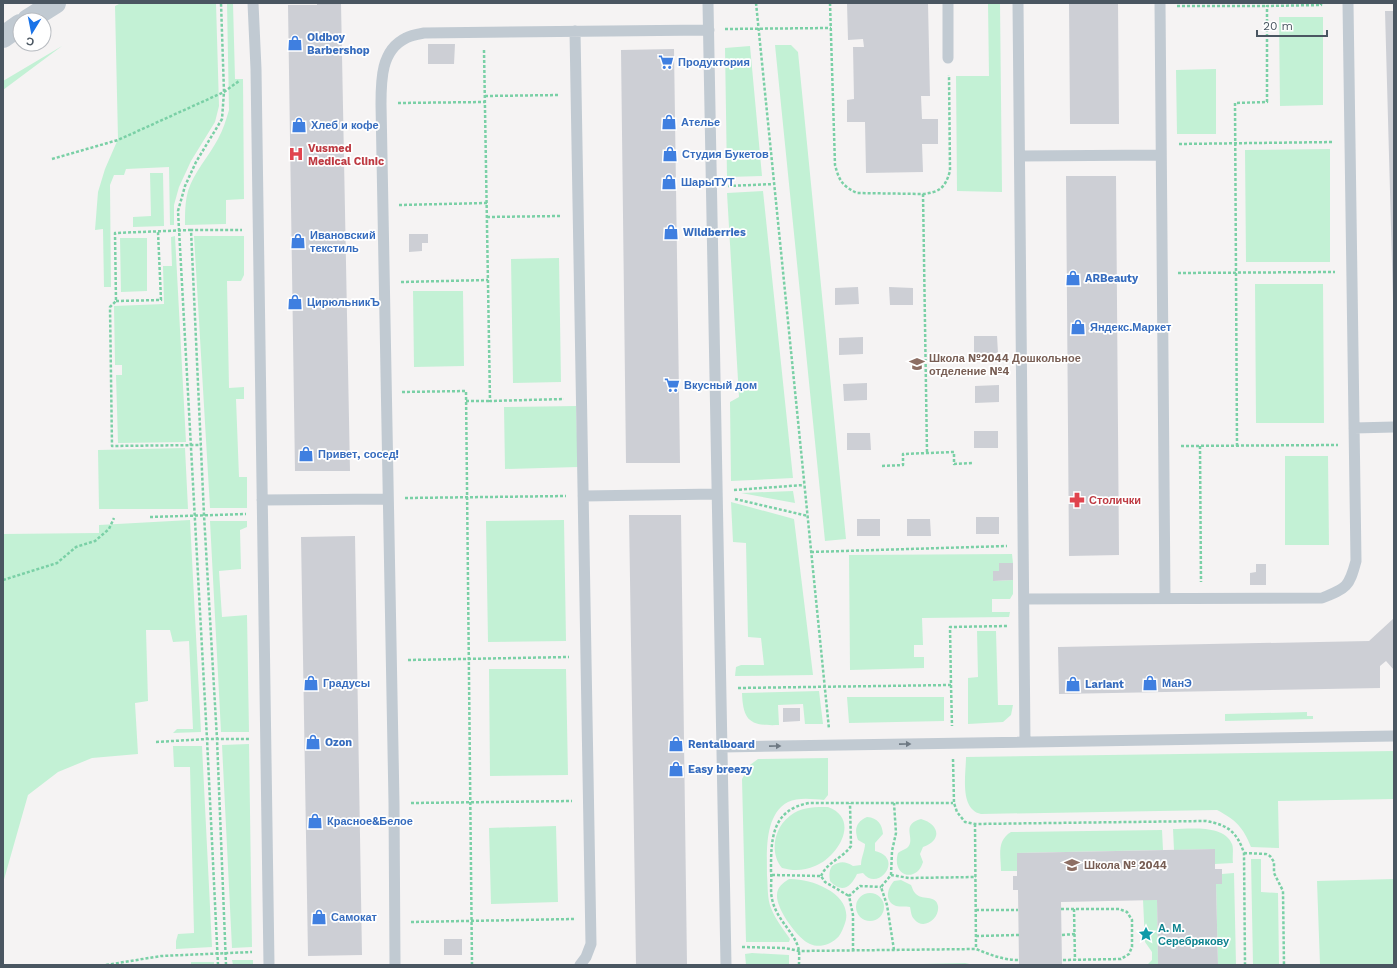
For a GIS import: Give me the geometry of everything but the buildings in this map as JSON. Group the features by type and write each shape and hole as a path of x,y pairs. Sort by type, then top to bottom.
{"street":[{"path":"41,12 55,3"},
{"path":"3,36 12,31"}],"lane":[{"path":"253,3 256,69 259,230 269,965"},
{"path":"708,3 726,965"},
{"path":"948,3 948,58"},
{"path":"1018,3 1025,742"},
{"path":"1024,599 1322,598 1342,590 1352,578 1356,561 1348,3"},
{"path":"1160,5 1165,598"},
{"path":"395,965 394,803 390,660 381,104 381,77 386,60 393,46 406,37 424,33 484,31 709,30"},
{"path":"575,31 591,944 586,957 580,965"},
{"path":"1020,156 1161,149"},
{"path":"1354,428 1394,427"},
{"path":"583,496 717,494"},
{"path":"262,500 388,498"},
{"path":"722,747 1394,736"}],"path":[{"path":"218,965 178,211 185,186 196,162 222,119 224,92 221,3"},
{"path":"756,3 831,745"},
{"path":"830,3 835,165 841,182 848,189 857,193 922,194 933,193 942,188 948,180 950,171 948,58"},
{"path":"1160,5 1267,6 1274,4 1321,6 1321,3"},
{"path":"1237,446 1235,103 1267,102 1267,6"},
{"path":"709,30 831,28"},
{"path":"484,31 490,401"},
{"path":"52,160 118,140 224,92 256,69"},
{"path":"485,96 576,94"},
{"path":"381,104 485,102"},
{"path":"1161,149 1235,143 1350,142"},
{"path":"712,186 774,184"},
{"path":"922,194 927,453"},
{"path":"383,205 487,203"},
{"path":"487,217 578,216"},
{"path":"116,301 115,233 191,230 259,230"},
{"path":"191,230 204,515 217,740 226,965"},
{"path":"158,232 161,300 116,301 110,307 112,446 201,445"},
{"path":"1162,273 1352,271"},
{"path":"384,282 488,280"},
{"path":"386,392 466,391 472,965"},
{"path":"466,401 581,399"},
{"path":"1164,446 1354,445"},
{"path":"1200,446 1201,598"},
{"path":"882,466 903,465 903,454 954,452 954,464 973,463"},
{"path":"746,489 804,485"},
{"path":"717,494 808,516"},
{"path":"388,498 583,496"},
{"path":"150,517 263,513"},
{"path":"3,580 57,563 76,547 95,540 109,529 114,518"},
{"path":"812,552 1023,546"},
{"path":"1024,626 950,627 954,803 957,812 965,822 975,824 1206,821 1225,826 1234,833 1244,853 1245,965"},
{"path":"390,660 586,657"},
{"path":"721,688 951,685"},
{"path":"156,742 207,739 266,740"},
{"path":"394,803 588,800"},
{"path":"799,965 799,951 797,944 778,917 772,899 771,846 781,817 786,812 800,805 809,803 954,803"},
{"path":"821,876 824,869 847,851 851,846 850,803"},
{"path":"881,887 891,875 892,851 896,833 894,803"},
{"path":"975,824 976,949"},
{"path":"1244,853 1266,854 1270,856 1274,862 1274,873 1283,891 1284,965"},
{"path":"772,875 821,876"},
{"path":"891,875 909,878 976,877"},
{"path":"821,876 825,882 849,896 853,915 853,951"},
{"path":"849,896 860,886 881,887"},
{"path":"881,887 888,905 894,950"},
{"path":"1061,909 1120,909 1127,912 1132,920 1132,947 1129,954 1121,959 1062,960"},
{"path":"1074,909 1075,960"},
{"path":"976,910 1018,910"},
{"path":"395,922 590,919"},
{"path":"1062,935 1075,934"},
{"path":"976,936 1019,935"},
{"path":"752,948 785,948 799,951 976,949 998,958 1019,960"},
{"path":"106,965 161,956 269,952"}],"green space":[{"path":"121,3 216,3 219,106 215,122 191,161 179,187 174,205 174,225 170,225 169,167 126,169 124,175 114,175 110,185 111,287 104,287 103,229 95,230 98,192 105,169 118,139 115,6"},
{"path":"227,3 233,3 235,79 243,79 244,199 226,200 226,224 185,225 186,199 188,191 198,171 220,136 229,110"},
{"path":"988,3 1000,3 1002,192 957,191 956,76 989,76"},
{"path":"1279,17 1323,17 1323,105 1280,106"},
{"path":"775,45 791,45 798,52 846,539 825,541"},
{"path":"62,46 3,90 3,81"},
{"path":"750,46 762,176 727,177 725,48"},
{"path":"1216,69 1216,134 1177,134 1176,70"},
{"path":"1330,149 1330,262 1246,262 1245,150"},
{"path":"150,173 163,173 164,226 133,227 133,217 151,216"},
{"path":"763,191 793,478 731,481 730,402 739,397 727,193"},
{"path":"175,236 186,442 118,443 116,375 122,375 122,365 115,365 114,306 164,304 163,266 172,266 171,237"},
{"path":"194,236 244,236 244,275 241,281 227,281 229,388 244,387 244,399 236,399 239,477 247,477 247,508 210,508"},
{"path":"120,238 147,238 147,291 121,292"},
{"path":"559,258 561,382 513,383 511,259"},
{"path":"1255,284 1323,284 1324,423 1256,423"},
{"path":"413,291 463,291 464,366 414,367"},
{"path":"576,406 578,467 505,469 504,407"},
{"path":"185,448 188,509 99,509 98,450"},
{"path":"1285,456 1328,456 1329,545 1285,545"},
{"path":"793,491 795,503 741,493"},
{"path":"731,502 794,519 813,675 735,676 736,667 741,665 764,665 761,638 748,637 746,543 733,542"},
{"path":"190,520 201,732 173,733 177,729 193,729 189,641 173,642 170,630 146,630 148,701 135,703 138,754 92,758 58,772 28,795 3,883 3,534 99,533 99,525"},
{"path":"564,520 566,641 488,642 486,521"},
{"path":"210,521 247,521 247,527 240,530 241,569 219,571 222,617 247,615 249,732 221,732"},
{"path":"1012,554 1013,563 999,571 994,571 993,581 1013,580 1013,594 1010,599 992,599 992,612 1010,612 1009,617 922,618 923,645 914,645 914,657 924,657 924,668 850,670 849,555"},
{"path":"977,631 996,631 998,705 1013,705 1011,715 1003,722 968,724 968,678 978,677"},
{"path":"489,669 566,669 568,775 490,776"},
{"path":"819,691 823,724 805,724 803,704 778,705 779,725 755,723 750,720 744,710 742,693"},
{"path":"847,697 944,697 944,721 849,723"},
{"path":"1307,712 1307,716 1313,716 1313,719 1225,721 1225,714"},
{"path":"249,744 252,947 232,948 222,745"},
{"path":"173,746 202,746 212,947 176,949 178,934 194,933 190,767 174,767"},
{"path":"1394,751 1394,799 1278,801 1279,848 1251,847 1242,829 1229,817 1217,810 981,814 974,811 969,805 965,790 966,757"},
{"path":"828,758 828,795 824,800 801,799 788,802 780,808 775,816 768,835 767,866 769,900 775,916 790,939 789,942 746,942 742,779 750,765 758,759"},
{"path":"828,807 838,813 843,820 844,829 838,847 824,861 811,868 790,870 782,868 775,854 775,846 778,831 782,824 794,813 806,808"},
{"path":"867,817 877,820 882,827 883,834 875,843 875,851 884,855 888,860 886,872 881,877 875,879 869,878 863,873 857,874 855,879 849,885 842,888 838,887 830,881 830,870 832,866 840,862 845,862 853,866 861,865 865,844 858,840 856,829 860,821"},
{"path":"921,819 932,824 935,828 936,836 934,840 923,847 920,854 923,862 920,869 911,875 906,874 901,872 898,867 898,853 907,848 910,844 911,825"},
{"path":"556,826 558,902 491,904 489,828"},
{"path":"1197,828 1214,830 1222,833 1232,844 1233,863 1215,864 1215,849 1174,850 1173,829"},
{"path":"1162,830 1163,850 1017,853 1018,871 1001,871 1001,844 1006,836 1011,832"},
{"path":"1251,859 1261,859 1261,892 1278,893 1279,965 1253,965"},
{"path":"1234,873 1236,965 1218,965 1216,884 1222,874"},
{"path":"789,879 810,882 830,891 839,898 844,906 846,915 842,932 833,941 820,946 810,944 794,930 789,923 780,908 777,892 779,887"},
{"path":"1394,879 1394,965 1320,965 1317,881"},
{"path":"901,880 911,885 914,892 921,897 937,902 938,911 934,919 926,924 922,924 914,919 910,907 896,906 892,904 888,898 888,891 894,881"},
{"path":"870,893 880,897 884,907 880,917 870,921 860,917 856,907 860,897"},
{"path":"1143,900 1157,900 1158,965 1147,965 1152,960 1152,952 1145,942"},
{"path":"745,954 789,955 789,965 746,965"},
{"path":"232,960 253,960 253,965 233,965"},
{"path":"191,962 214,962 214,965 191,965"},
{"path":"965,963 974,965 881,965"}],"place":[{"name":"Oldboy Barbershop","path":"295,43"},
{"name":"Продуктория","path":"666,62"},
{"name":"Ателье","path":"669,122"},
{"name":"Хлеб и кофе","path":"299,125"},
{"name":"Vusmed Medical Clinic","path":"296,154"},
{"name":"Студия Букетов","path":"670,154"},
{"name":"ШарыТУТ","path":"669,182"},
{"name":"Wildberries","path":"671,232"},
{"name":"Ивановский текстиль","path":"298,241"},
{"name":"ARBeauty","path":"1073,278"},
{"name":"ЦирюльникЪ","path":"295,302"},
{"name":"Яндекс.Маркет","path":"1078,327"},
{"name":"Школа №2044 Дошкольное отделение №4","path":"917,364"},
{"name":"Вкусный дом","path":"672,385"},
{"name":"Привет, сосед!","path":"306,454"},
{"name":"Столички","path":"1077,500"},
{"name":"Градусы","path":"311,683"},
{"name":"МанЭ","path":"1150,683"},
{"name":"Lariant","path":"1073,684"},
{"name":"Ozon","path":"313,742"},
{"name":"Rentalboard","path":"676,744"},
{"name":"Easy breezy","path":"676,769"},
{"name":"Красное&Белое","path":"315,821"},
{"name":"Школа № 2044","path":"1072,865"},
{"name":"Самокат","path":"319,917"},
{"name":"А. М. Серебрякову","path":"1146,934"}]}
